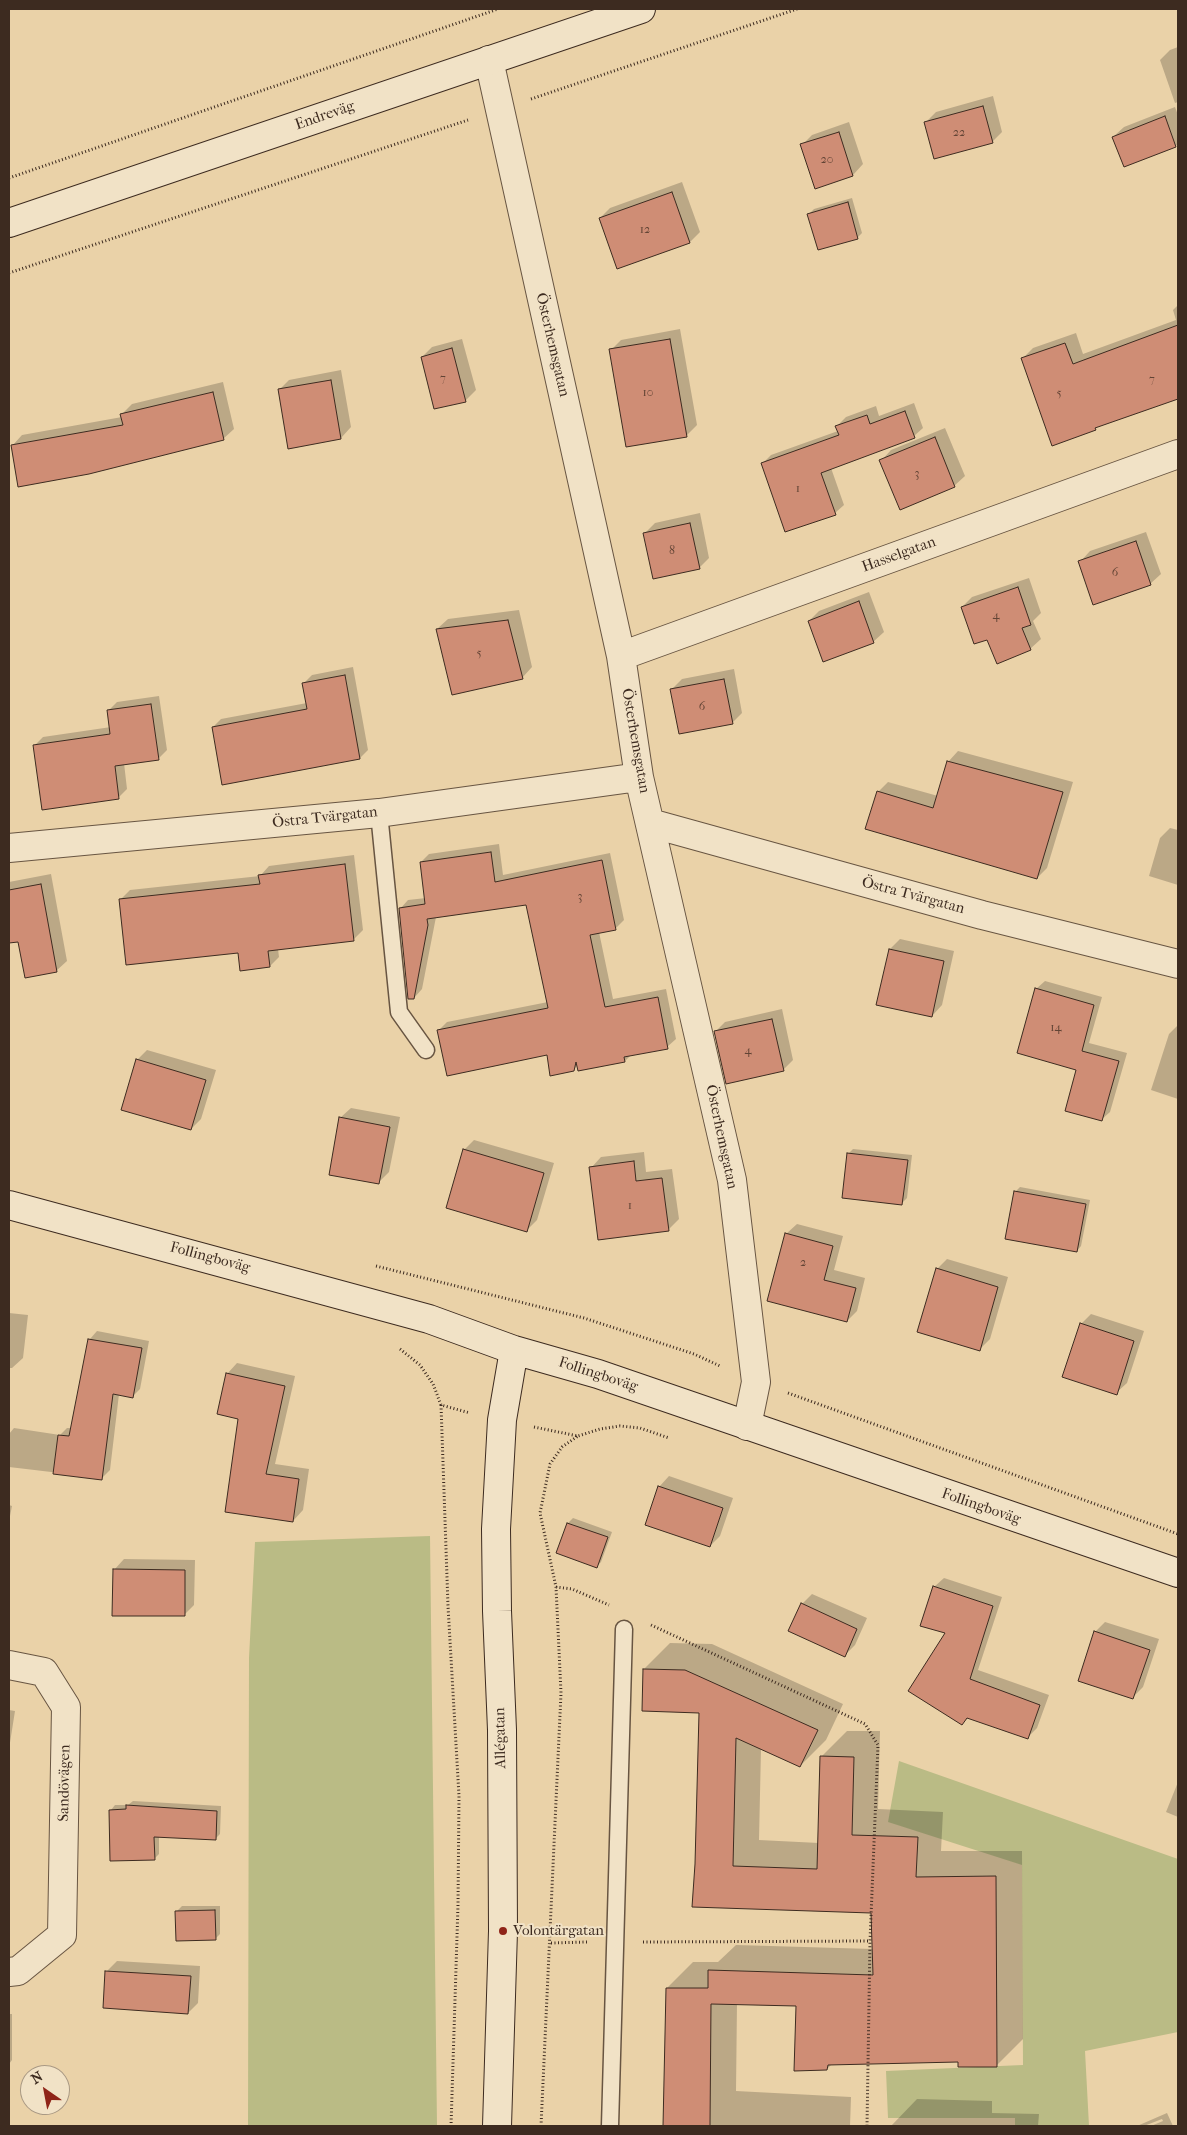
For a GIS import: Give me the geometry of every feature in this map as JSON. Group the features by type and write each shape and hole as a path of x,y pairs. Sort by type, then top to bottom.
{"street":[{"name":"Endreväg","path":"9,223 640,9"},
{"name":"Österhemsgatan","path":"489,60 621,656 640,777 732,1180 756,1382 747,1426"},
{"name":"Hasselgatan","path":"621,656 1178,454"},
{"name":"Östra Tvärgatan","path":"9,848 379,813 640,777"},
{"name":"Östra Tvärgatan","path":"650,823 982,915 1178,964"},
{"name":"Follingboväg","path":"9,1205 429,1319 514,1350 598,1374 1178,1573"},
{"name":"Allégatan","path":"497,2126 503,1931 502,1730 496,1529 502,1420 514,1350"},
{"name":"Sandövägen","path":"9,1665 44,1672 66,1706 62,1935 18,1971 9,1972"}],"lane":[{"path":"379,813 399,1012 426,1050"},
{"path":"610,2126 624,1629"}],"path":[{"path":"9,178 498,9"},
{"path":"9,273 797,9"},
{"path":"398,1348 420,1365 433,1384 441,1405 448,1606 459,1796 458,1905 451,2126"},
{"path":"441,1405 578,1436"},
{"path":"541,2126 561,1693 556,1588 540,1513 550,1464 562,1447 578,1436 600,1428 620,1426 640,1428 675,1439"},
{"path":"556,1588 572,1589 617,1609"},
{"path":"644,1622 865,1724 878,1745 870,1941 867,2126"},
{"path":"550,1943 870,1941"}],"green space":[{"path":"430,1536 437,2126 248,2126 249,1658 255,1542"},
{"path":"899,1761 1178,1859 1178,2032 1085,2051 1089,2126 1015,2126 1015,2118 888,2118 886,2071 1023,2065 1022,1865 888,1822"}],"building":[{"path":"983,106 993,143 934,159 924,122"},
{"path":"1165,116 1176,147 1124,167 1112,137"},
{"path":"839,132 853,176 815,189 800,144"},
{"path":"672,192 690,243 617,269 599,218"},
{"path":"848,202 858,239 818,250 807,214"},
{"path":"1178,325 1178,399 1095,428 1096,430 1052,446 1021,358 1065,343 1073,364"},
{"path":"670,339 687,437 626,447 609,349"},
{"path":"452,348 466,402 434,409 421,357"},
{"path":"331,380 341,439 288,449 278,389"},
{"path":"213,392 224,440 89,474 18,487 11,445 123,425 120,414"},
{"path":"905,411 915,438 821,473 836,515 785,532 761,463 839,435 835,426 867,415 870,424"},
{"path":"935,437 955,487 900,510 879,460"},
{"path":"690,523 700,569 653,579 643,533"},
{"path":"1136,541 1151,585 1093,605 1078,561"},
{"path":"1018,587 1031,625 1022,628 1031,650 997,664 987,640 974,644 961,607"},
{"path":"859,601 874,643 823,662 808,621"},
{"path":"508,620 523,679 452,695 436,629"},
{"path":"345,675 360,759 222,785 212,727 307,709 302,683"},
{"path":"724,679 733,724 679,734 670,689"},
{"path":"151,704 159,760 115,766 119,799 42,810 33,745 110,734 107,710"},
{"path":"947,761 1063,792 1037,879 865,829 877,791 933,808"},
{"path":"491,852 495,882 602,860 616,930 590,935 605,1007 658,997 668,1049 624,1057 625,1062 578,1071 576,1062 574,1071 550,1076 547,1055 447,1076 437,1030 548,1008 526,905 427,919 428,925 414,999 408,999 399,908 425,904 420,862"},
{"path":"345,864 354,941 268,951 270,967 240,971 238,953 126,965 119,899 260,884 258,875"},
{"path":"41,884 57,972 25,978 18,942 9,943 9,890"},
{"path":"889,949 944,961 932,1017 876,1005"},
{"path":"1035,988 1094,1005 1082,1051 1119,1061 1102,1121 1065,1111 1076,1070 1017,1053"},
{"path":"772,1019 784,1071 726,1084 714,1031"},
{"path":"136,1059 206,1080 191,1130 121,1110"},
{"path":"339,1117 390,1127 379,1184 329,1175"},
{"path":"463,1149 544,1173 527,1232 446,1208"},
{"path":"847,1153 908,1160 902,1205 842,1198"},
{"path":"634,1161 636,1181 662,1178 669,1231 598,1240 589,1167"},
{"path":"1014,1191 1086,1204 1077,1252 1005,1239"},
{"path":"785,1233 833,1246 824,1280 856,1288 847,1322 767,1301"},
{"path":"936,1268 998,1287 980,1351 917,1332"},
{"path":"1080,1323 1134,1341 1117,1395 1062,1377"},
{"path":"88,1339 142,1348 133,1398 113,1394 102,1480 53,1474 58,1435 69,1436"},
{"path":"226,1373 285,1386 266,1474 299,1479 293,1522 225,1512 238,1419 217,1414"},
{"path":"658,1486 723,1508 710,1547 645,1525"},
{"path":"567,1523 608,1537 597,1568 556,1553"},
{"path":"113,1569 185,1570 185,1616 112,1616"},
{"path":"933,1586 993,1606 970,1679 1040,1705 1028,1739 967,1718 962,1725 908,1691 945,1633 920,1626"},
{"path":"801,1603 857,1629 845,1657 788,1631"},
{"path":"1094,1631 1150,1650 1133,1699 1078,1681"},
{"path":"643,1669 685,1670 818,1730 800,1767 736,1738 733,1866 817,1869 820,1756 854,1757 852,1835 918,1837 916,1877 996,1876 997,2067 958,2067 958,2062 828,2065 827,2070 794,2071 796,2006 711,2004 710,2126 663,2126 666,1988 708,1988 708,1970 873,1975 871,1913 692,1907 699,1713 642,1711"},
{"path":"126,1805 217,1811 216,1840 154,1837 155,1860 110,1861 109,1810 126,1809"},
{"path":"215,1910 216,1940 176,1941 175,1911"},
{"path":"105,1971 191,1976 188,2014 103,2008"}],"place":[{"name":"Volontärgatan","path":"503,1931"}]}
